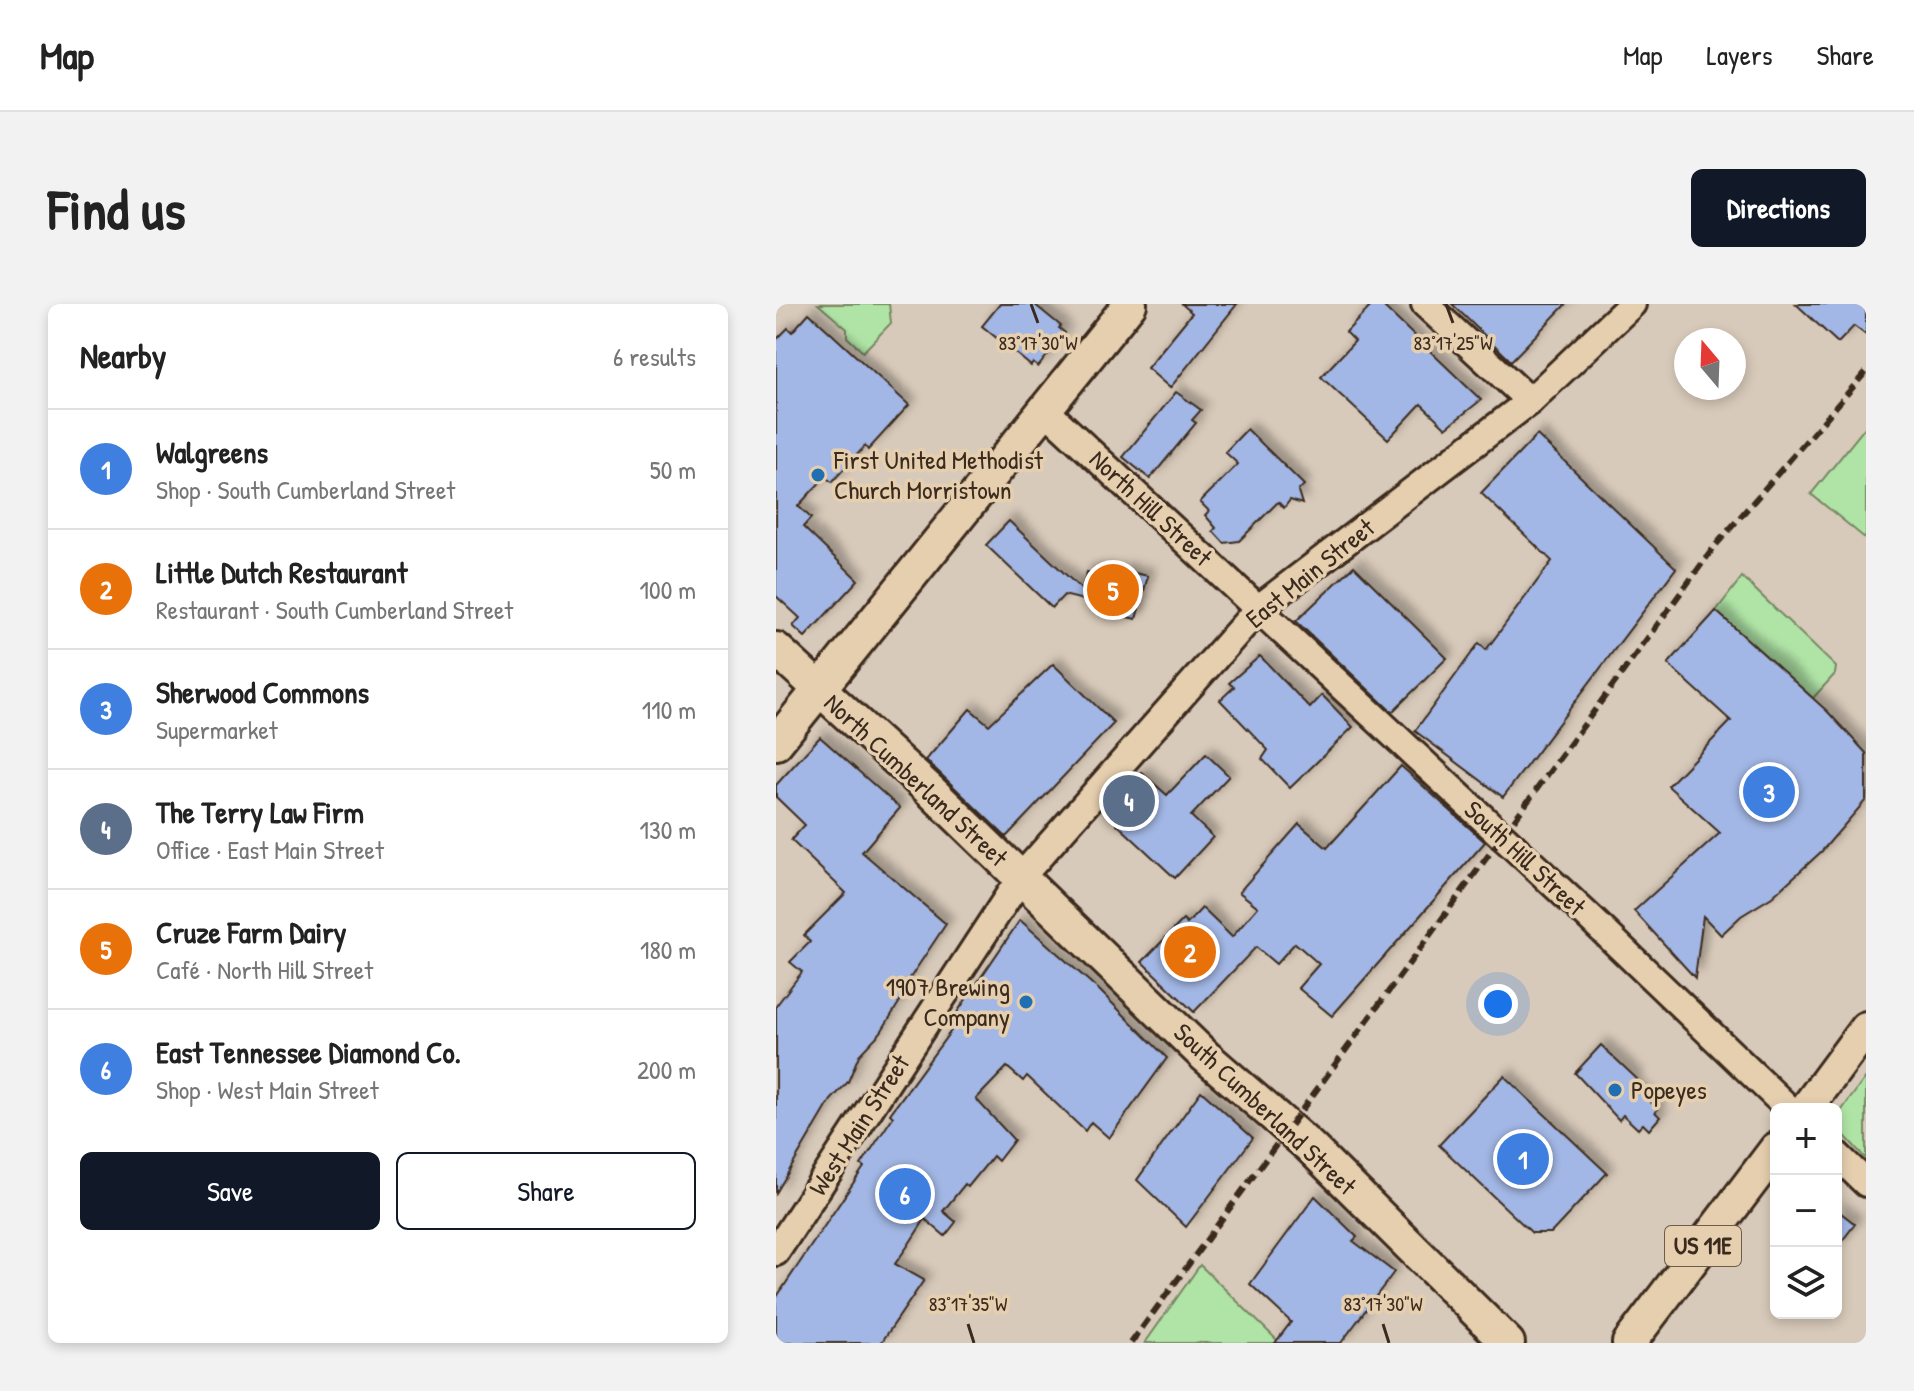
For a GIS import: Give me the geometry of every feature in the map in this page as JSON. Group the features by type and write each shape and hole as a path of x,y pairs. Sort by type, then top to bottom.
{"main road":[{"path":"776,743 1043,408 1130,304"},
{"name":"North Cumberland Street","path":"776,649 1021,877"},
{"name":"South Cumberland Street","path":"1021,877 1205,1056 1310,1147 1508,1343"},
{"path":"1810,1103 1866,1028"},
{"name":"US 11E","path":"1629,1343 1770,1157"}],"street":[{"path":"1425,304 1530,401"},
{"name":"East Main Street","path":"1021,877 1259,608 1530,401 1632,304"},
{"name":"North Hill Street","path":"1043,408 1259,608"},
{"name":"South Hill Street","path":"1259,608 1783,1103"},
{"name":"West Main Street","path":"776,1252 1021,877"},
{"path":"1842,1160 1866,1183"}],"green space":[{"path":"818,304 889,304 891,323 863,352 847,337 847,329"},
{"path":"1866,426 1866,539 1811,494"},
{"path":"1742,577 1836,667 1835,674 1813,698 1716,611"},
{"path":"1866,1077 1866,1159 1842,1133 1842,1110"},
{"path":"1200,1265 1280,1343 1145,1343"}],"building":[{"path":"1000,304 1034,304 1061,326 1059,328 1065,333 1038,367 1033,363 1031,366 982,326"},
{"path":"1182,304 1237,304 1170,388 1147,368 1192,313"},
{"path":"1373,304 1381,304 1481,400 1446,428 1421,404 1388,439 1321,377 1355,341 1346,332"},
{"path":"1452,304 1566,304 1511,361"},
{"path":"1796,304 1866,304 1866,335 1854,326 1838,343"},
{"name":"First United Methodist Church Morristown","path":"809,313 909,405 868,450 865,446 832,482 825,477 798,506 811,518 803,527 858,580 805,637 793,626 800,618 776,596 776,340 788,328 792,332"},
{"path":"1176,392 1201,410 1192,420 1196,423 1150,479 1123,457"},
{"path":"1247,429 1304,485 1298,491 1302,504 1290,500 1284,508 1278,502 1239,541 1224,543 1213,531 1216,528 1205,515 1209,511 1200,502 1238,464 1225,452"},
{"path":"1537,435 1676,568 1503,797 1415,731 1479,643 1486,650 1552,561 1481,493"},
{"path":"1009,521 1082,590 1087,572 1118,580 1121,570 1148,576 1136,619 1118,615 1119,609 1064,595 1052,608 986,545"},
{"path":"1354,566 1447,658 1392,712 1296,621"},
{"path":"1716,611 1827,711 1866,753 1866,800 1822,851 1772,897 1741,916 1721,935 1703,916 1695,978 1634,911 1720,833 1668,786 1731,721 1668,664"},
{"path":"1260,656 1310,708 1322,695 1353,727 1290,788 1262,759 1268,750 1220,700 1234,687 1229,683"},
{"path":"1053,664 1114,723 1006,837 926,760 970,709 989,725"},
{"path":"820,737 900,808 862,852 946,924 902,990 905,993 881,1032 859,1055 848,1082 831,1100 776,1193 776,1006 802,972 790,962 810,942 804,935 846,893 791,840 805,825 776,797 776,785"},
{"path":"1206,754 1229,776 1191,816 1213,837 1175,878 1105,813 1142,773 1167,795"},
{"path":"1401,766 1485,842 1332,1016 1298,988 1319,964 1295,943 1276,964 1256,947 1194,1012 1142,962 1183,920 1187,924 1202,908 1232,937 1258,907 1239,892 1299,824 1327,848"},
{"path":"1020,920 1100,991 1167,1058 1109,1138 1091,1122 1085,1131 1027,1076 1023,1081 1007,1067 976,1099 1014,1140 998,1161 993,1156 968,1187 965,1184 943,1211 956,1222 945,1236 925,1219 895,1264 924,1280 881,1343 776,1343 776,1298 864,1167 861,1165 893,1117 890,1114 958,1021 954,1017"},
{"name":"Popeyes","path":"1601,1045 1637,1079 1632,1084 1658,1109 1655,1112 1660,1117 1649,1130 1643,1124 1638,1129 1623,1115 1619,1120 1575,1073"},
{"path":"1504,1076 1607,1173 1551,1233 1532,1233 1439,1145"},
{"path":"1201,1091 1253,1138 1186,1227 1137,1180"},
{"path":"1315,1196 1357,1237 1353,1241 1394,1272 1341,1343 1275,1343 1291,1322 1250,1284"},
{"path":"1842,1214 1855,1224 1842,1241"}],"railway":[{"path":"1131,1343 1715,546 1866,372"}],"place":[{"name":"First United Methodist Church Morristown","path":"818,475"},
{"name":"Cruze Farm Dairy","path":"1113,590"},
{"name":"Sherwood Commons","path":"1769,792"},
{"name":"The Terry Law Firm","path":"1129,801"},
{"name":"Little Dutch Restaurant","path":"1190,952"},
{"name":"1907 Brewing Company","path":"1026,1002"},
{"name":"Popeyes","path":"1615,1090"},
{"name":"Walgreens","path":"1523,1159"},
{"name":"East Tennessee Diamond Co.","path":"905,1194"}]}
